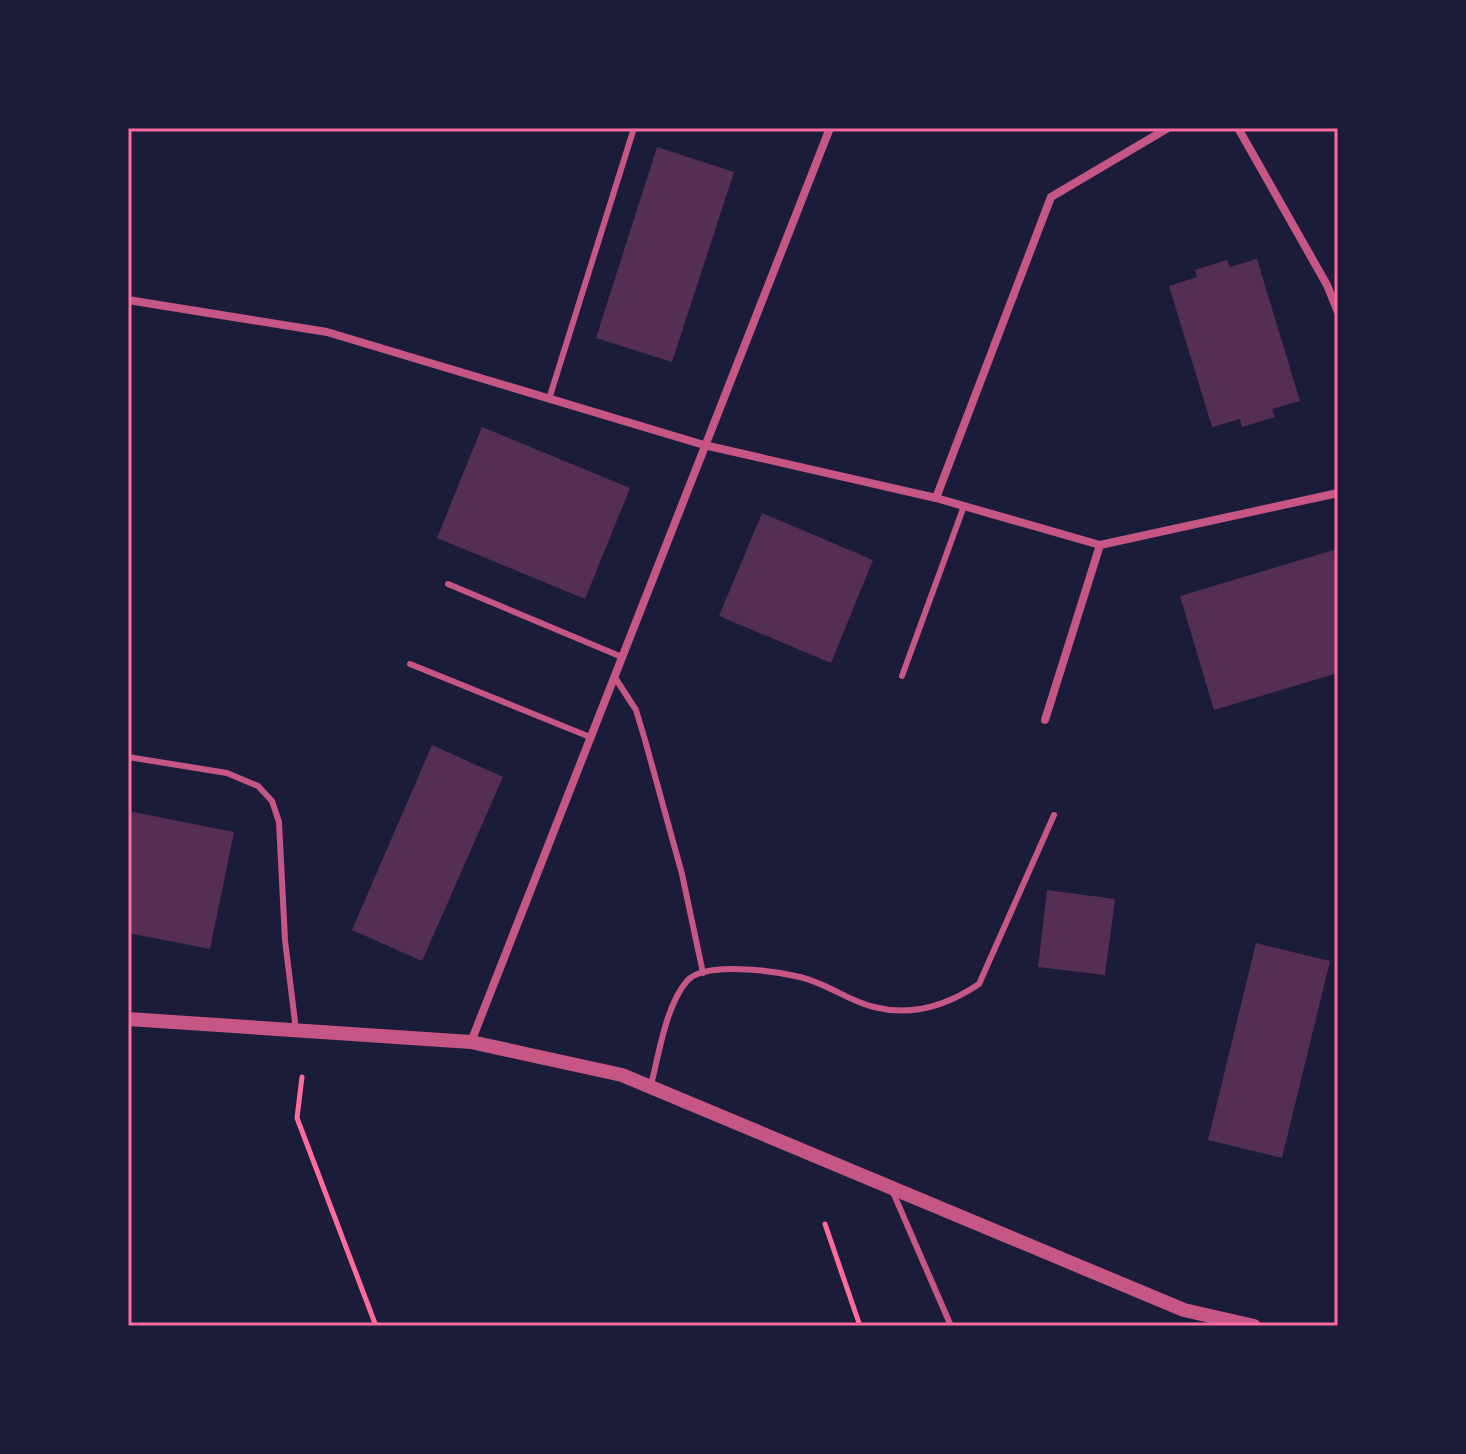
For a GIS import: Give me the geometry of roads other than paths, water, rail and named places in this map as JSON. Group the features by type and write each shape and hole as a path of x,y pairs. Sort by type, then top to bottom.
{"street":[{"path":"471,1042 830,128"},
{"path":"936,498 1051,197 1168,128"},
{"path":"1238,128 1327,285 1338,312"},
{"path":"128,300 327,332 704,445 936,498 1100,545 1338,493"},
{"path":"1045,720 1100,545"},
{"path":"128,1019 471,1042 622,1075 1184,1310 1254,1326"}],"lane":[{"path":"549,399 634,128"},
{"path":"902,676 964,506"},
{"path":"448,584 622,657"},
{"path":"410,664 590,737"},
{"path":"614,676 636,710 645,740 682,874 703,973"},
{"path":"128,757 227,773 258,786 272,801 279,822 285,940 296,1030"},
{"path":"650,1086 676,997 690,977 717,968 801,977 876,1008 935,1008 979,984 1054,815"},
{"path":"890,1185 951,1326"}]}
